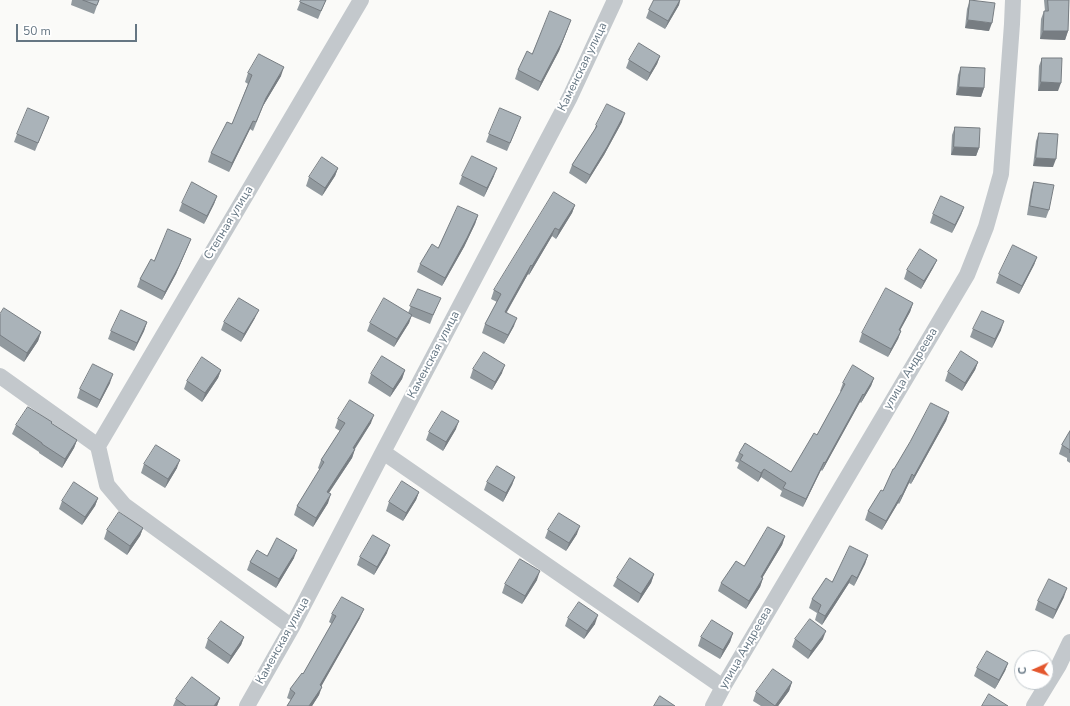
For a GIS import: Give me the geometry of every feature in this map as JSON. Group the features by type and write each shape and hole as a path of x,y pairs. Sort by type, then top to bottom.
{"street":[{"name":"Степная улица","path":"98,446 361,0"},
{"name":"Каменская улица","path":"247,706 292,627 570,97 615,0"},
{"name":"улица Андреева","path":"713,706 967,275 986,227 1001,174 1014,0"},
{"path":"0,376 98,446 107,485 124,505 292,627"},
{"path":"383,452 723,687"},
{"path":"1034,706 1059,665 1070,642"}],"building":[{"path":"83,0 99,0 97,5"},
{"path":"301,0 326,0 321,11 300,2"},
{"path":"654,0 680,0 668,21 649,10"},
{"path":"970,0 995,3 992,23 968,20"},
{"path":"1048,0 1069,0 1068,31 1043,31 1044,11 1048,11"},
{"path":"550,11 571,20 562,42 541,82 518,70 527,51 532,54"},
{"path":"639,43 660,56 650,73 629,60"},
{"path":"259,54 284,67 266,98 256,122 253,121 232,163 211,153 227,122 232,124 252,75 248,73"},
{"path":"1042,58 1062,58 1061,83 1041,82"},
{"path":"961,67 985,68 984,88 959,87"},
{"path":"607,104 625,113 590,175 572,165 597,126 596,125"},
{"path":"28,108 49,117 38,143 17,134"},
{"path":"500,108 521,117 510,143 489,134"},
{"path":"955,127 980,128 979,148 954,147"},
{"path":"1039,133 1058,134 1056,159 1036,158"},
{"path":"472,156 497,168 487,188 462,176"},
{"path":"322,157 338,168 325,188 309,177"},
{"path":"192,182 217,196 207,216 182,203"},
{"path":"1034,182 1054,185 1049,210 1030,206"},
{"path":"554,192 575,205 559,230 555,228 532,266 531,265 505,312 517,318 508,335 485,324 501,294 494,290"},
{"path":"941,196 964,207 955,225 933,214"},
{"path":"458,206 478,215 445,278 420,264 432,244 438,248"},
{"path":"168,229 191,239 165,292 140,279 151,259 154,261"},
{"path":"1013,245 1037,257 1022,286 999,274"},
{"path":"920,249 937,260 924,281 907,270"},
{"path":"886,288 913,303 899,330 901,331 891,349 862,333"},
{"path":"418,289 441,298 433,315 410,306"},
{"path":"239,298 259,310 244,334 224,322"},
{"path":"384,298 412,315 397,339 370,323"},
{"path":"4,308 41,332 27,353 0,335 0,314"},
{"path":"121,310 147,322 137,343 111,331"},
{"path":"982,311 1004,321 995,339 973,329"},
{"path":"961,351 978,362 965,383 948,372"},
{"path":"484,352 505,365 495,382 473,369"},
{"path":"382,356 405,370 393,389 371,374"},
{"path":"202,357 221,370 205,393 187,381"},
{"path":"93,364 113,374 100,400 80,389"},
{"path":"853,365 874,378 864,395 863,394 825,463 824,462 806,499 783,488 786,483 764,469 761,473 740,460 743,455 739,453 745,443 791,472 814,433 817,435 845,384 843,383"},
{"path":"350,400 374,415 353,448 355,449 327,492 331,494 316,518 297,506 324,462 321,460 345,423 338,419"},
{"path":"931,403 949,412 914,476 912,474 902,495 886,521 868,511 881,490 883,491 893,469 910,442"},
{"path":"28,407 77,440 65,459 16,425"},
{"path":"442,411 459,421 446,442 429,432"},
{"path":"1070,431 1070,450 1062,445"},
{"path":"156,445 180,460 168,479 144,464"},
{"path":"497,466 515,477 506,493 487,482"},
{"path":"402,481 419,492 406,513 389,502"},
{"path":"74,482 98,498 85,517 62,501"},
{"path":"119,512 143,528 130,546 107,530"},
{"path":"559,513 580,526 569,543 548,530"},
{"path":"768,527 785,536 749,601 721,583 736,561 744,566"},
{"path":"373,535 390,545 377,567 360,557"},
{"path":"277,538 297,550 279,579 250,562 257,550 267,556"},
{"path":"850,546 868,555 857,578 852,575 825,616 818,612 821,605 812,599 826,578 832,582"},
{"path":"630,558 654,574 641,594 617,578"},
{"path":"520,559 540,571 525,596 505,584"},
{"path":"1049,579 1067,588 1056,610 1038,601"},
{"path":"342,597 364,609 320,685 322,687 309,706 287,706 295,693 290,689 302,673 303,674 336,616 332,614"},
{"path":"579,602 598,615 587,631 568,618"},
{"path":"810,619 826,631 811,651 795,639"},
{"path":"712,620 733,633 723,650 701,637"},
{"path":"221,621 244,637 231,656 208,639"},
{"path":"987,651 1008,663 999,680 977,668"},
{"path":"773,669 792,682 775,706 756,692"},
{"path":"192,677 220,698 214,706 186,706 176,699"},
{"path":"989,694 1008,706 982,706"},
{"path":"660,696 675,706 654,706"}]}
